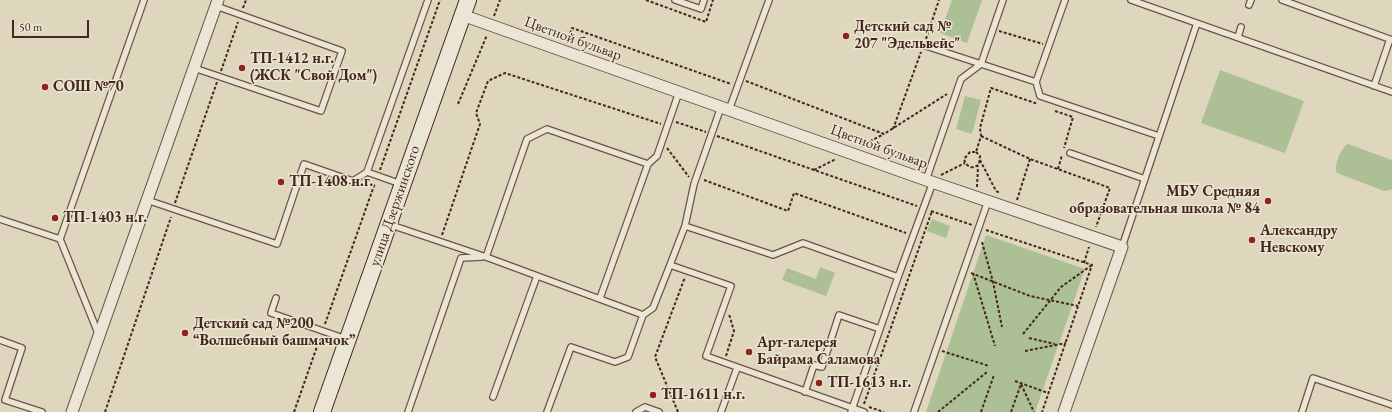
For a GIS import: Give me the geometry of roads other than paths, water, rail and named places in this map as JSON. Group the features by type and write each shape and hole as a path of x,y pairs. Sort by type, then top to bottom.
{"main road":[{"name":"улица Дзержинского","path":"322,412 464,5"}],"street":[{"path":"72,412 216,3"},
{"name":"Цветной бульвар","path":"464,5 491,25 932,182 1122,247"},
{"path":"1064,412 1122,247"}],"lane":[{"path":"99,335 60,238 144,0"},
{"path":"147,200 277,244 304,164 353,181 367,172 428,0"},
{"path":"675,0 701,9 704,0"},
{"path":"547,412 571,347 614,362 628,357 643,315 653,308 670,265 685,226 694,184 711,134 738,87 769,0"},
{"path":"852,410 932,182 958,87 961,79 981,64 1003,0"},
{"path":"1065,0 1036,82 1040,96 1159,136"},
{"path":"1131,0 1392,92"},
{"path":"1282,0 1391,40 1374,86"},
{"path":"194,68 322,111 342,51 241,15 216,3"},
{"path":"1122,247 1197,23"},
{"path":"1238,37 1241,27"},
{"path":"923,44 1036,82"},
{"path":"600,298 648,164 657,156 680,92"},
{"path":"486,257 527,139 547,129 648,164"},
{"path":"1070,153 1145,179"},
{"path":"367,172 402,184"},
{"path":"914,412 988,201"},
{"path":"0,219 60,238"},
{"path":"388,224 486,257 643,315"},
{"path":"685,226 773,256 803,243 898,277"},
{"path":"408,412 461,258 486,257"},
{"path":"670,265 731,286 706,356 852,410 864,412"},
{"path":"493,397 536,276"},
{"path":"276,298 271,313 348,340"},
{"path":"805,392 814,364 822,367 839,315 880,328"},
{"path":"0,340 22,348 4,400 42,412"},
{"path":"721,412 737,368"},
{"path":"1302,412 1313,378 1392,405"},
{"path":"636,412 645,407 659,412"}],"place":[{"name":"Детский сад № 207 \"Эдельвейс\"","path":"846,36"},
{"name":"ТП-1412 н.г. (ЖСК \"Свой Дом\")","path":"242,68"},
{"name":"СОШ №70","path":"45,87"},
{"name":"ТП-1408 н.г.","path":"281,182"},
{"name":"МБУ Средняя образовательная школа № 84","path":"1268,201"},
{"name":"ТП-1403 н.г.","path":"55,218"},
{"name":"Александру Невскому","path":"1252,240"},
{"name":"Детский сад №200 “Волшебный башмачок”","path":"185,333"},
{"name":"Арт-галерея Байрама Саламова","path":"749,352"},
{"name":"ТП-1613 н.г.","path":"819,383"},
{"name":"ТП-1611 н.г.","path":"653,395"}]}
